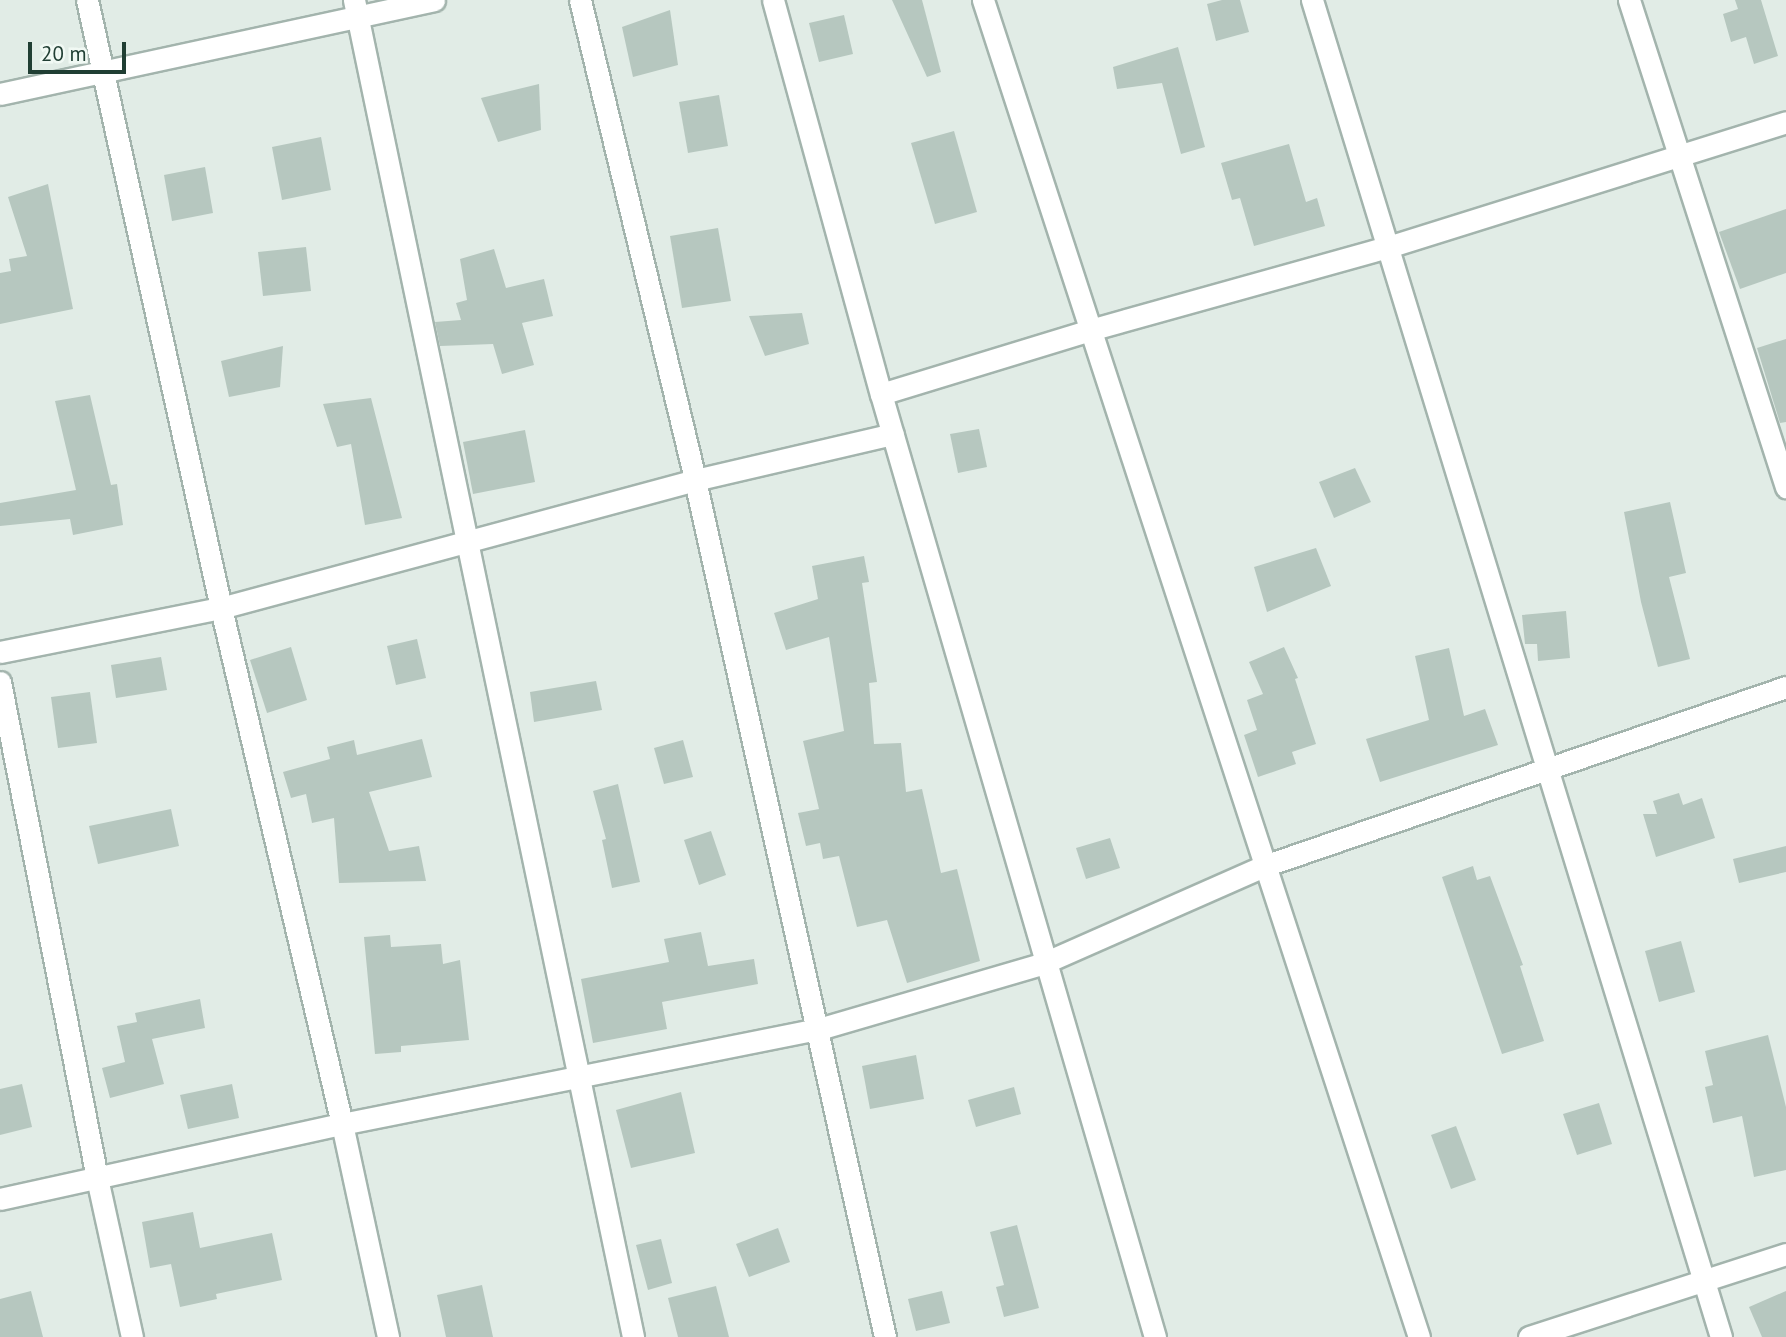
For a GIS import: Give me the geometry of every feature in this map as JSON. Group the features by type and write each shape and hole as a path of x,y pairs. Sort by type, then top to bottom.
{"street":[{"path":"86,0 221,608 342,1124 388,1337"},
{"path":"0,94 356,8 434,0"},
{"path":"580,0 695,480 886,1337"},
{"path":"773,0 881,394 1044,963 1155,1337"},
{"path":"983,0 1419,1337"},
{"path":"1311,0 1721,1337"},
{"path":"1629,0 1786,487"},
{"path":"356,8 633,1337"},
{"path":"881,394 1090,330 1388,247 1680,158 1786,122"},
{"path":"0,652 221,608 695,480 893,434"},
{"path":"0,682 97,1178 132,1337"},
{"path":"0,1199 342,1124 819,1029 1044,963 1264,866 1786,687"},
{"path":"1529,1337 1786,1254"}],"building":[{"path":"892,0 922,0 941,72 927,77"},
{"path":"1222,0 1240,0 1249,32 1216,41 1207,4"},
{"path":"1735,0 1761,0 1778,56 1754,64 1746,37 1731,42 1723,14 1738,9"},
{"path":"670,10 678,65 633,77 622,27"},
{"path":"844,15 853,54 819,62 809,23"},
{"path":"1178,47 1205,147 1181,154 1162,83 1117,89 1113,67"},
{"path":"539,84 541,130 498,142 481,98"},
{"path":"719,95 728,146 688,153 679,102"},
{"path":"954,131 977,212 935,224 911,143"},
{"path":"321,137 331,190 282,200 272,147"},
{"path":"1289,144 1306,202 1317,198 1325,226 1254,246 1240,198 1232,200 1221,163"},
{"path":"205,167 213,213 172,221 164,175"},
{"path":"48,184 73,309 0,324 0,273 11,271 9,259 27,256 8,197"},
{"path":"1786,209 1786,273 1740,289 1719,232"},
{"path":"718,228 731,301 682,308 670,236"},
{"path":"306,247 311,291 263,296 258,252"},
{"path":"494,249 506,288 544,279 553,316 522,323 534,365 502,374 493,344 440,346 435,322 461,320 456,303 467,300 460,259"},
{"path":"802,313 809,344 765,356 749,316"},
{"path":"1786,339 1786,422 1780,423 1757,348"},
{"path":"283,346 280,387 229,397 221,361"},
{"path":"90,395 111,485 117,484 123,525 73,535 70,519 0,526 0,503 76,490 55,401"},
{"path":"371,398 402,518 365,525 351,444 337,447 323,404"},
{"path":"979,429 987,467 958,473 950,434"},
{"path":"525,430 535,482 473,494 463,442"},
{"path":"1355,468 1371,502 1334,518 1319,482"},
{"path":"1670,502 1686,573 1669,577 1690,659 1658,667 1641,602 1624,512"},
{"path":"1316,548 1331,586 1267,612 1254,567"},
{"path":"864,556 869,582 862,583 877,682 869,683 874,744 901,743 906,792 922,789 941,873 957,869 980,961 907,983 887,920 857,927 839,856 823,859 820,843 806,846 798,813 819,809 803,741 844,731 829,637 786,650 774,613 818,599 812,566"},
{"path":"1566,611 1570,658 1538,661 1537,644 1525,644 1522,615"},
{"path":"417,639 426,678 396,685 387,646"},
{"path":"291,647 307,700 267,713 250,660"},
{"path":"1284,647 1298,678 1295,679 1316,744 1292,752 1296,764 1258,777 1244,735 1257,730 1247,700 1263,694 1249,662"},
{"path":"1449,648 1464,716 1485,709 1498,745 1380,782 1366,739 1429,720 1415,656"},
{"path":"161,657 167,690 116,698 111,665"},
{"path":"596,681 602,710 534,722 530,692"},
{"path":"90,692 97,743 58,748 51,697"},
{"path":"422,739 432,777 369,792 389,851 419,846 426,881 339,883 334,818 312,823 306,794 291,798 283,772 330,759 327,747 354,740 357,755"},
{"path":"683,740 693,777 664,784 654,748"},
{"path":"618,784 640,882 612,888 602,840 606,839 593,791"},
{"path":"1679,793 1683,805 1702,798 1715,838 1656,857 1643,814 1657,814 1653,801"},
{"path":"171,809 179,846 98,864 89,826"},
{"path":"711,831 726,875 699,885 684,840"},
{"path":"1110,838 1120,868 1086,879 1076,848"},
{"path":"1786,846 1786,872 1739,883 1733,859"},
{"path":"1473,866 1477,880 1490,876 1523,965 1520,966 1544,1041 1502,1054 1442,877"},
{"path":"701,932 708,966 754,959 758,984 662,1002 667,1029 593,1043 581,979 669,962 664,939"},
{"path":"390,935 391,947 441,944 443,964 460,960 469,1040 401,1046 401,1052 375,1054 364,937"},
{"path":"1681,941 1695,992 1659,1002 1645,951"},
{"path":"200,999 205,1028 152,1039 164,1084 110,1098 102,1068 125,1062 117,1026 137,1022 135,1013"},
{"path":"1768,1035 1786,1107 1786,1170 1754,1177 1742,1116 1713,1123 1705,1087 1713,1085 1705,1051"},
{"path":"916,1055 924,1099 870,1109 862,1066"},
{"path":"22,1084 32,1127 0,1135 0,1089"},
{"path":"232,1084 239,1118 188,1129 180,1095"},
{"path":"1014,1087 1021,1114 976,1127 968,1100"},
{"path":"681,1092 695,1153 631,1168 616,1110"},
{"path":"1599,1103 1612,1144 1577,1155 1563,1114"},
{"path":"1456,1126 1476,1180 1451,1189 1431,1135"},
{"path":"193,1212 200,1248 272,1233 282,1280 216,1294 217,1299 180,1307 171,1264 150,1268 142,1222"},
{"path":"1017,1225 1039,1308 1004,1317 996,1287 1004,1285 990,1232"},
{"path":"778,1228 790,1262 749,1277 736,1244"},
{"path":"661,1239 672,1283 648,1290 636,1245"},
{"path":"482,1285 493,1337 446,1337 437,1295"},
{"path":"716,1286 729,1337 678,1337 668,1298"},
{"path":"31,1291 43,1337 0,1337 0,1299"},
{"path":"942,1291 950,1323 916,1331 908,1299"},
{"path":"1786,1291 1786,1337 1762,1337 1749,1307"}]}
